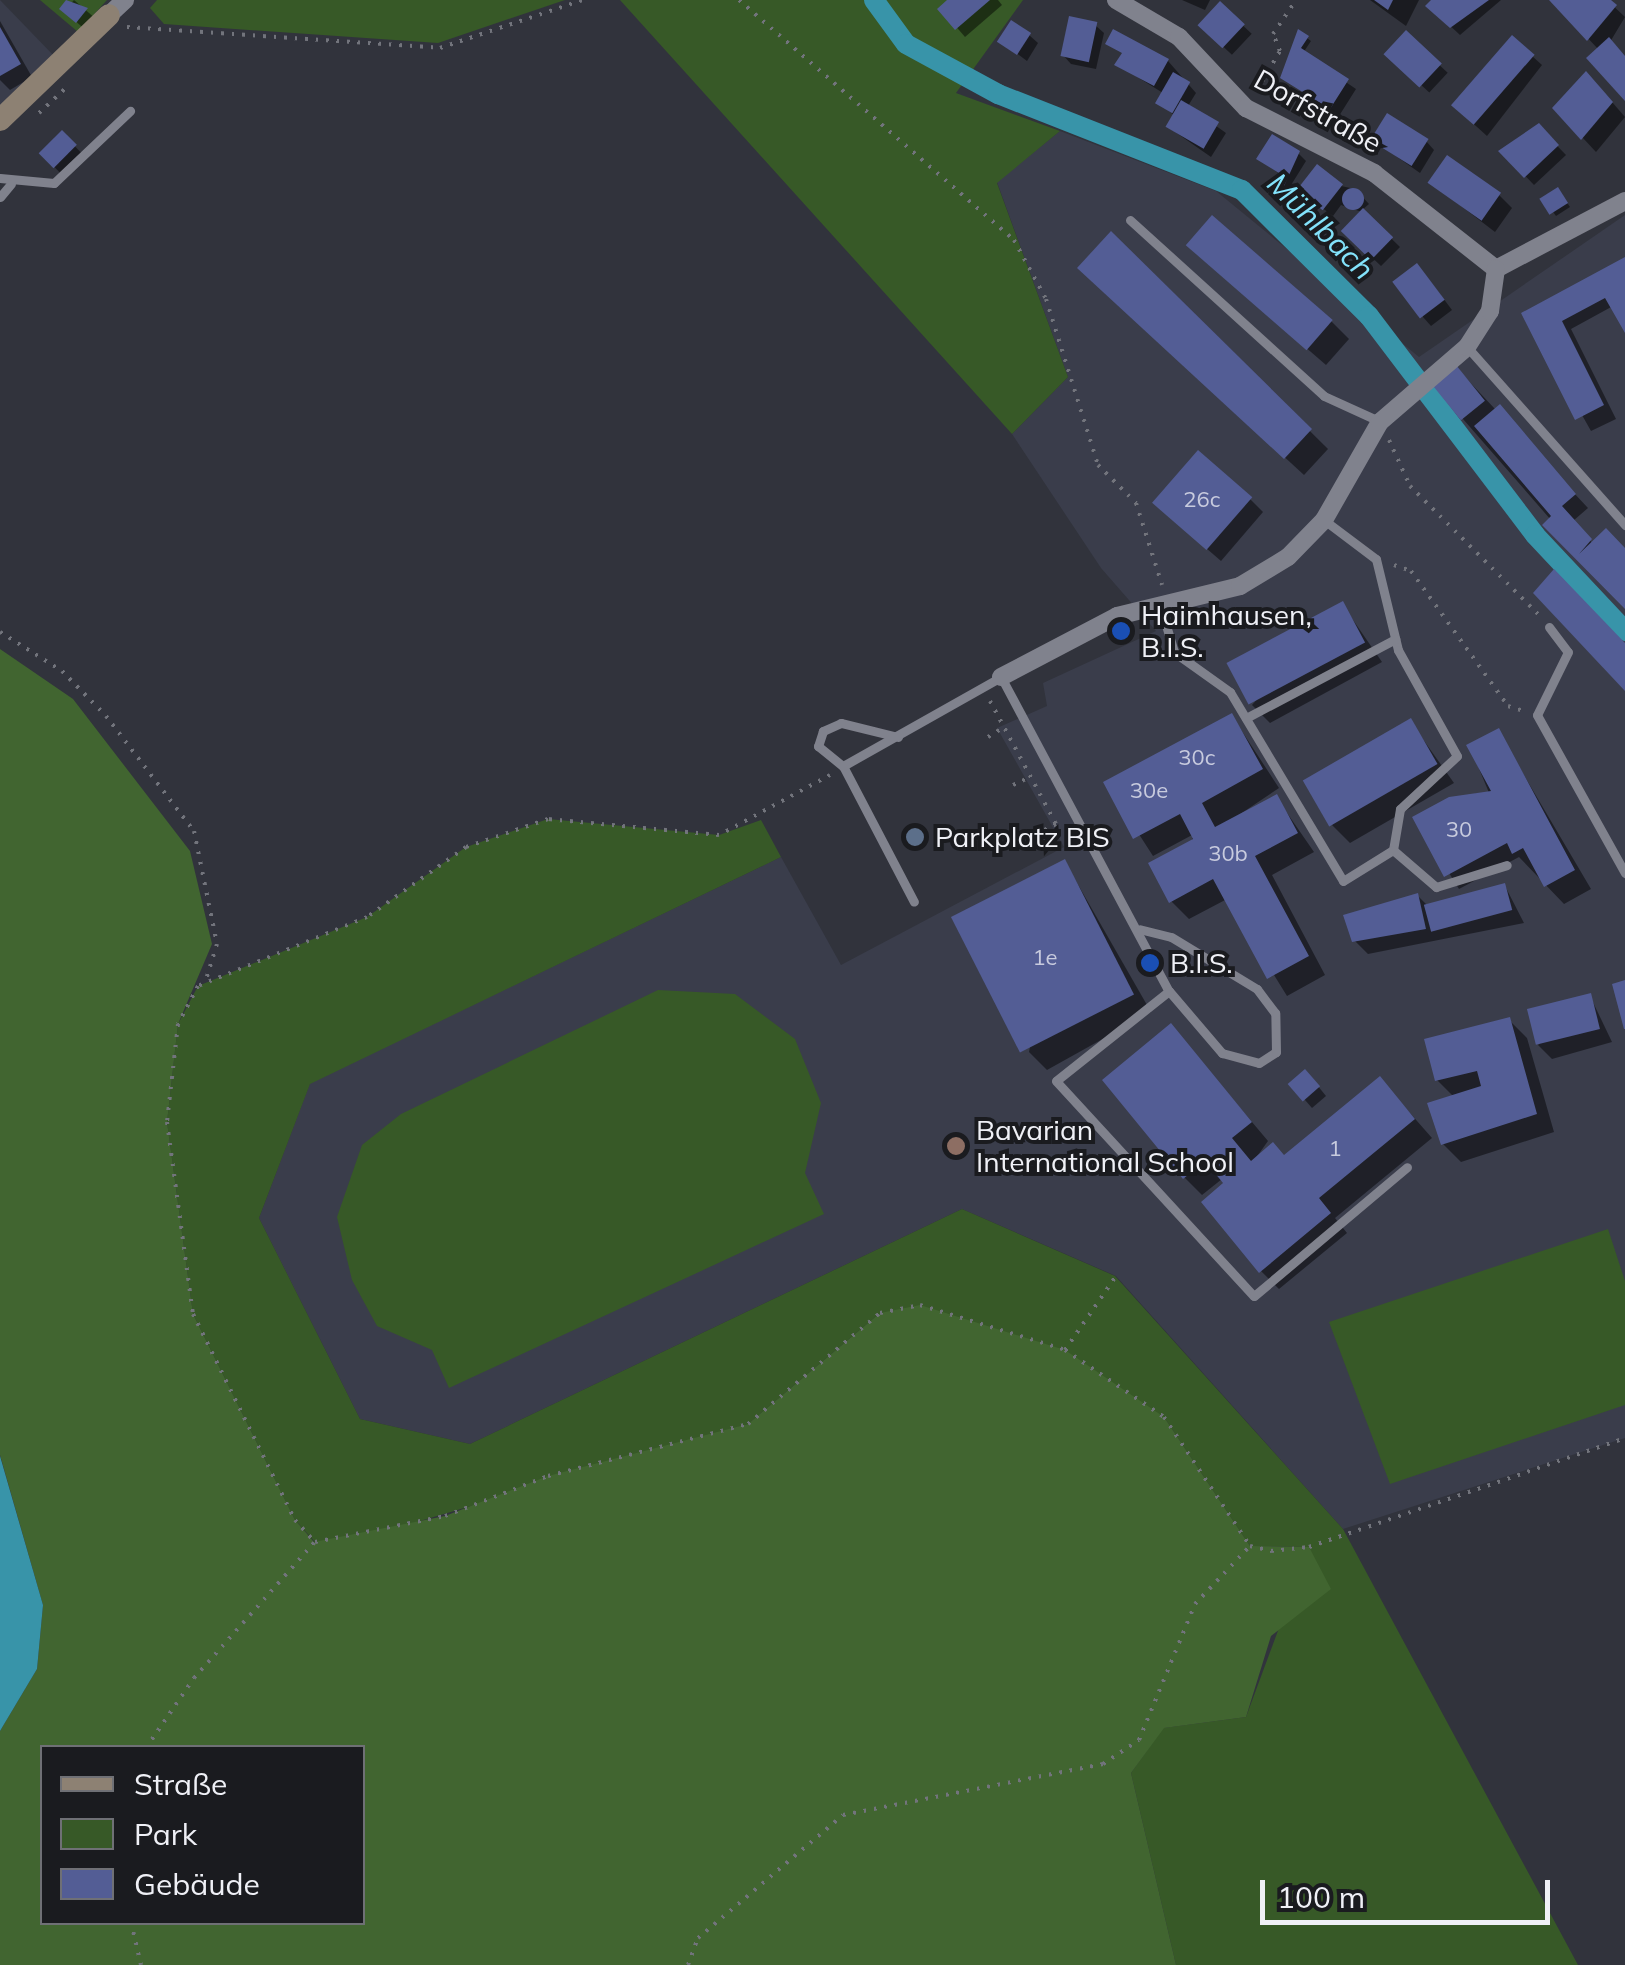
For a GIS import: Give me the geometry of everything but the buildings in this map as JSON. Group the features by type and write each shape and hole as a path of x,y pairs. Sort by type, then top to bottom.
{"street":[{"name":"Dorfstraße","path":"1116,0 1179,37 1246,108 1374,173 1496,268"},
{"path":"0,120 120,10"},
{"path":"1001,677 1162,600 1240,586 1324,520 1380,422 1467,347 1490,310 1496,268 1625,201"}],"lane":[{"path":"0,178 11,184 54,184 130,111"},
{"path":"0,197 11,184"},
{"path":"1130,220 1324,396 1380,422"},
{"path":"1467,347 1625,525"},
{"path":"1162,600 1174,652 1230,692 1343,881 1392,850 1400,809 1457,756 1395,639 1376,559 1324,520"},
{"path":"1549,628 1568,652 1537,714 1625,873"},
{"path":"1246,718 1395,639"},
{"path":"844,766 1001,677 1140,929 1169,992 1222,1052 1259,1063 1276,1052 1275,1014 1257,989 1171,936 1140,929"},
{"path":"899,737 841,723 822,731 823,757 844,766 914,902"},
{"path":"1392,850 1436,887 1507,865"},
{"path":"1169,992 1056,1081 1254,1296 1407,1167"}],"path":[{"path":"120,10 440,48 584,0"},
{"path":"739,0 1014,240 1046,299 1098,465 1136,503 1155,543 1162,600"},
{"path":"1246,108 1296,0"},
{"path":"1380,422 1410,486 1549,628"},
{"path":"1376,559 1411,571 1508,706 1537,714"},
{"path":"0,632 62,672 106,716 194,831 217,944 204,983 178,1024 167,1122 193,1314 295,1520 314,1542"},
{"path":"982,688 1056,824 1040,832"},
{"path":"988,737 1004,727"},
{"path":"204,983 368,917 466,847 548,820 719,835 844,766"},
{"path":"1014,785 1030,776"},
{"path":"1065,1350 1116,1276"},
{"path":"148,1745 218,1648 314,1542 445,1516 548,1476 748,1424 880,1313 920,1305 1065,1350 1164,1417 1250,1546"},
{"path":"688,1965 698,1938 843,1815 1103,1764 1139,1740 1194,1604 1250,1546 1309,1547 1625,1438"},
{"path":"132,1925 142,1965"}],"shaded area":[{"path":"0,0 56,58 0,110"},
{"name":"Bavarian International School","path":"1060,131 1216,191 1419,357 1625,215 1625,1438 1343,1529 1116,1276 962,1209 470,1444 360,1419 259,1218 310,1083 781,857 841,965 1064,847 997,728 1047,706 1043,683 1156,631 1101,568 1012,434 1068,377 997,182"}],"green space":[{"path":"40,0 107,0 78,32"},
{"path":"157,0 565,0 438,43 164,24 150,8"},
{"path":"620,0 1023,0 956,93 1060,131 997,183 1068,377 1012,434"},
{"path":"0,649 73,699 190,851 212,944 178,1024 167,1122 193,1314 295,1520 314,1542 445,1516 548,1476 748,1424 880,1313 920,1305 1065,1350 1164,1417 1250,1546 1309,1547 1331,1589 1271,1636 1246,1717 1164,1728 1131,1773 1176,1965 0,1965 0,1731 37,1669 43,1605 0,1455"},
{"path":"548,819 719,835 761,820 781,857 310,1084 259,1218 360,1419 470,1444 962,1209 1115,1276 1343,1529 1578,1965 1176,1965 1131,1773 1163,1728 1246,1717 1309,1547 1250,1546 1164,1417 880,1313 748,1424 349,1542 315,1542 295,1520 193,1314 167,1122 178,1024 198,986 367,917 466,847"},
{"path":"658,990 735,994 795,1039 821,1103 805,1173 824,1214 449,1388 432,1350 377,1326 352,1280 337,1217 362,1145 401,1114"},
{"path":"1608,1229 1625,1281 1625,1405 1390,1484 1329,1322"}],"water":[{"path":"0,1456 43,1605 37,1669 0,1731"}],"waterway":[{"name":"Mühlbach","path":"874,0 906,44 998,94 1242,190 1369,316 1535,535 1625,631"}],"place":[{"name":"Haimhausen, B.I.S.","path":"1121,631"},
{"name":"Parkplatz BIS","path":"915,837"},
{"name":"B.I.S.","path":"1150,963"},
{"name":"Bavarian International School","path":"956,1146"}]}
